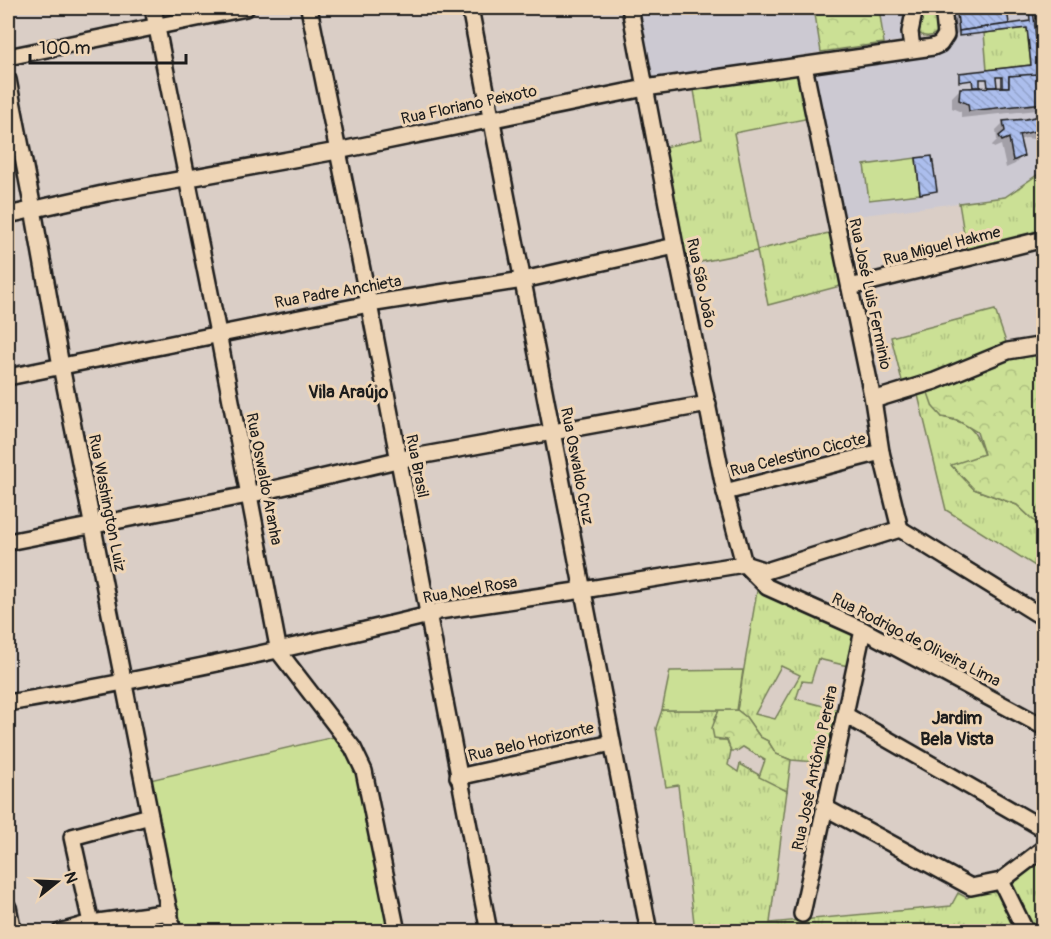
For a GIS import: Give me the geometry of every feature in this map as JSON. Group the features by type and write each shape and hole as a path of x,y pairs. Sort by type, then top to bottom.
{"street":[{"name":"Rua Oswaldo Aranha","path":"153,8 279,652 353,748 364,771 397,932"},
{"path":"8,57 246,8"},
{"name":"Rua Brasil","path":"309,8 369,304 489,932"},
{"name":"Rua Oswaldo Cruz","path":"470,8 649,932"},
{"name":"Rua São João","path":"630,8 725,492 744,564"},
{"path":"912,49 910,32 915,8"},
{"name":"Rua Floriano Peixoto","path":"8,215 107,193 337,151 645,88 933,47 940,44 946,35 943,8"},
{"name":"Rua José Luis Ferminio","path":"804,66 873,400 881,452 900,529"},
{"name":"Rua Washington Luiz","path":"8,80 61,366 173,932"},
{"name":"Rua Miguel Hakme","path":"850,287 1044,239"},
{"name":"Rua Padre Anchieta","path":"8,377 369,304 523,280 675,246"},
{"path":"873,400 935,381 1008,351 1044,345"},
{"path":"8,542 248,495 397,460 708,404"},
{"name":"Rua Celestino Cicote","path":"725,492 881,452"},
{"path":"900,529 1044,618"},
{"name":"Rua Noel Rosa","path":"8,703 123,684 279,652 439,611 744,564 766,571 900,529"},
{"name":"Rua Rodrigo de Oliveira Lima","path":"744,564 767,587 863,630 1044,727"},
{"name":"Rua José Antônio Pereira","path":"802,914 863,630"},
{"path":"845,716 1044,830"},
{"name":"Rua Belo Horizonte","path":"458,777 612,743"},
{"path":"824,807 971,887 1001,880 1044,848"},
{"path":"91,923 72,837 150,816"},
{"path":"1001,880 1026,932"},
{"path":"8,907 13,932"},
{"path":"60,932 91,923 170,912"}],"shaded area":[{"path":"638,8 814,8 821,52 657,81 650,75"},
{"path":"909,8 906,36 902,41 884,43 879,11"},
{"path":"950,8 1043,8 1043,173 1005,197 840,218 813,81 816,74 821,69 944,50 950,46 954,37"}],"green space":[{"path":"814,8 879,8 884,43 821,52"},
{"path":"919,8 937,8 939,28 931,36 924,36 918,32"},
{"path":"1027,28 1031,65 987,70 984,33"},
{"path":"796,74 802,82 810,118 734,133 757,250 833,232 844,285 768,305 757,251 685,265 664,147 702,139 694,90"},
{"path":"916,158 920,194 869,200 864,165"},
{"path":"1043,173 1043,233 967,252 959,203 1005,197"},
{"path":"995,310 1008,348 903,385 891,337"},
{"path":"1043,350 1043,529 1017,505 974,489 951,465 984,454 977,432 957,420 942,417 933,407 926,387 1009,354"},
{"path":"926,387 942,417 970,428 978,439 984,455 952,466 974,489 1017,505 1043,529 1043,571 946,510 917,391"},
{"path":"757,591 851,630 854,635 848,666 818,659 811,682 802,681 796,699 839,710 828,763 791,760 776,754 768,741 760,737 746,717 737,710","holes":["781,666 800,675 775,719 755,714"]},
{"path":"743,670 737,710 662,710 670,671"},
{"path":"662,710 719,710 714,720 719,740 727,740 731,751 728,765 738,772 740,764 787,791 770,923 951,906 958,893 967,898 981,890 997,888 1021,931 695,931 678,785 666,787 656,728"},
{"path":"719,710 737,710 746,717 760,737 768,741 776,754 791,760 787,791 759,777 765,760 743,747 737,751 731,751 727,740 714,738 712,728"},
{"path":"338,736 359,773 390,931 180,931 150,780"},
{"path":"1038,860 1043,869 1043,931 1032,931 1012,889 1018,876"}],"building":[{"path":"1007,8 1009,24 959,31 957,13"},
{"path":"1029,8 1033,8 1036,37 1044,36 1044,46 1038,47 1039,65 1044,65 1044,75 1009,76 1009,87 1002,87 1002,77 996,77 997,87 988,87 987,79 980,79 980,87 973,87 972,80 959,82 959,73 1031,65 1027,28 959,36 959,31 1030,21"},
{"path":"1044,75 1044,103 969,111 968,104 959,100 960,88 1009,87 1009,76"},
{"path":"1044,115 1044,132 1035,131 1019,135 1024,156 1013,161 1009,138 1002,141 999,136 1005,131 1003,121"},
{"path":"932,156 937,191 920,194 916,158"}],"district":[{"name":"Vila Araújo","path":"348,392"},
{"name":"Jardim Bela Vista","path":"957,728"}]}
